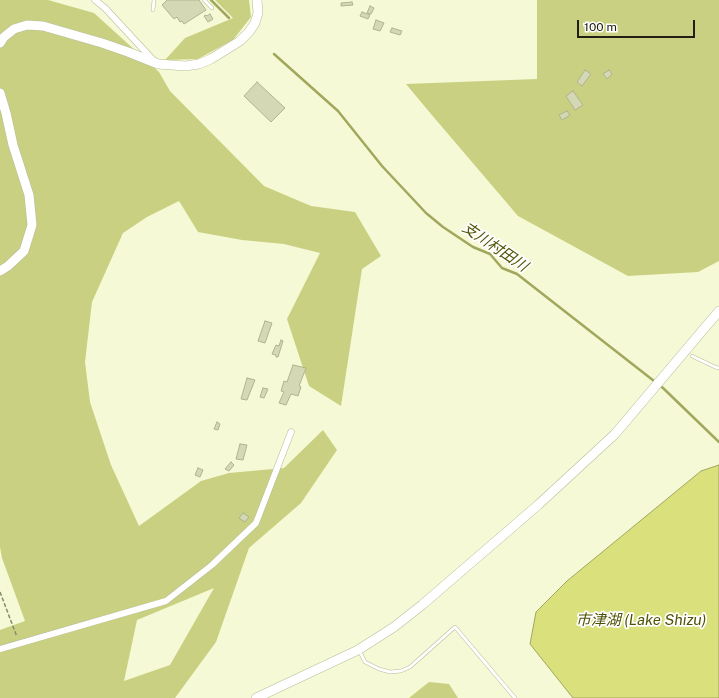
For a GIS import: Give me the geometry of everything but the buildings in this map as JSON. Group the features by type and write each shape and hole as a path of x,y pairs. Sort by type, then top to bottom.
{"street":[{"path":"95,0 105,8 158,64"},
{"path":"0,43 4,37 14,29 27,25 43,26 115,47 158,64 185,66 199,64 211,59 240,41 250,32 258,13 257,0"},
{"path":"0,93 13,145 29,195 32,225 24,251 0,270"},
{"path":"256,698 358,650 394,627 538,505 615,434 719,310"},
{"path":"0,649 166,601 212,565 256,523 292,432"}],"lane":[{"path":"153,10 154,0"},
{"path":"204,0 212,8"},
{"path":"692,356 719,368"},
{"path":"358,650 365,662 379,669 390,672 401,671 410,667 455,627 515,698"}],"path":[{"path":"0,592 20,644"}],"shaded area":[{"path":"0,0 48,0 94,13 159,72 170,91 264,186 311,206 355,212 381,256 362,269 341,406 309,386 287,319 320,253 284,244 242,240 198,232 179,201 147,217 123,233 92,302 85,362 90,402 111,465 139,526 201,481 229,473 284,468 323,430 337,450 301,503 249,548 216,642 175,698 0,698 0,630 25,621 2,558 0,547","holes":["214,588 170,665 124,681 137,620"]},
{"path":"215,0 249,0 251,17 233,40 198,59 165,60 185,38 233,18"},
{"path":"537,0 719,0 719,261 698,272 628,276 518,216 406,84 537,79"},
{"path":"429,682 449,684 458,698 409,698"}],"water":[{"name":"市津湖 (Lake Shizu)","path":"719,465 719,698 573,698 530,644 536,612 567,581 701,471"}],"waterway":[{"name":"支川村田川","path":"211,0 229,18"},
{"name":"支川村田川","path":"274,54 338,111 382,166 426,213 443,227 473,247 490,254 502,268 517,274 663,388 719,442"}]}
